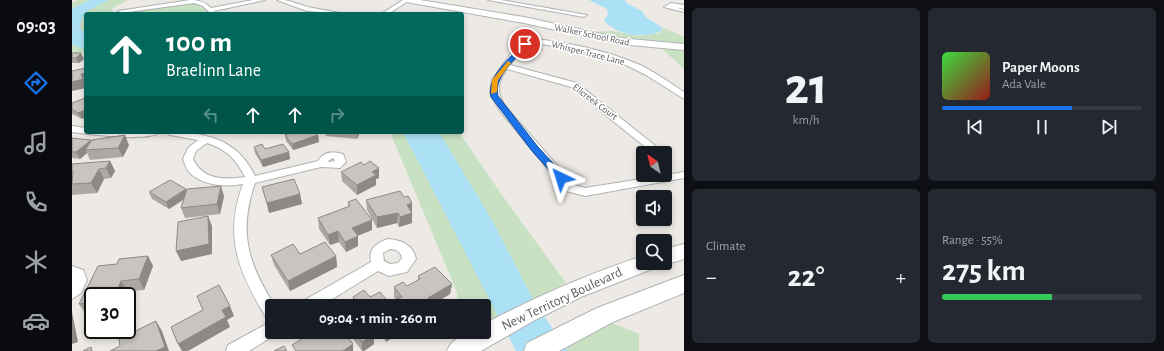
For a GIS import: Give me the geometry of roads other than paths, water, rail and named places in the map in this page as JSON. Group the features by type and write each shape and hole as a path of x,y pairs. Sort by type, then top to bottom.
{"street":[{"path":"121,11 195,2 205,5 236,0"},
{"path":"205,5 212,12 262,0"},
{"path":"280,0 307,8 330,12"},
{"path":"387,12 407,0"},
{"name":"Walker School Road","path":"407,0 524,20 619,41 684,47"},
{"path":"491,0 518,2 584,15"},
{"path":"299,12 307,8"},
{"name":"Whisper Trace Lane","path":"505,66 525,44 532,41 544,42 624,61 644,71 684,96"},
{"path":"505,66 495,80 493,90 494,97 570,188 585,192 684,176"},
{"name":"Ellcreek Court","path":"505,66 574,85 650,146"},
{"path":"72,129 84,131"},
{"path":"178,134 227,146 241,160 251,179 240,214 240,245 254,280 265,301"},
{"path":"204,140 192,150 188,159 193,170 206,178 223,181 251,179 281,175 323,163"},
{"path":"672,254 684,251"},
{"path":"320,299 378,264"},
{"name":"New Territory Boulevard","path":"459,351 489,333 552,302 619,272 636,266"},
{"path":"72,272 78,274 80,284 72,293"},
{"path":"536,351 605,315 684,284"},
{"path":"234,351 265,332"}],"water":[{"path":"89,0 109,0 84,12 79,27 84,32 84,49 72,44 72,9"},
{"path":"589,0 625,0 626,3 642,11 646,17 663,28 661,31 646,35 631,35 624,33 610,26 604,21 608,14 607,9"},
{"path":"404,134 440,134 492,220 535,303 568,351 516,351 491,303 491,299 489,299"}]}
